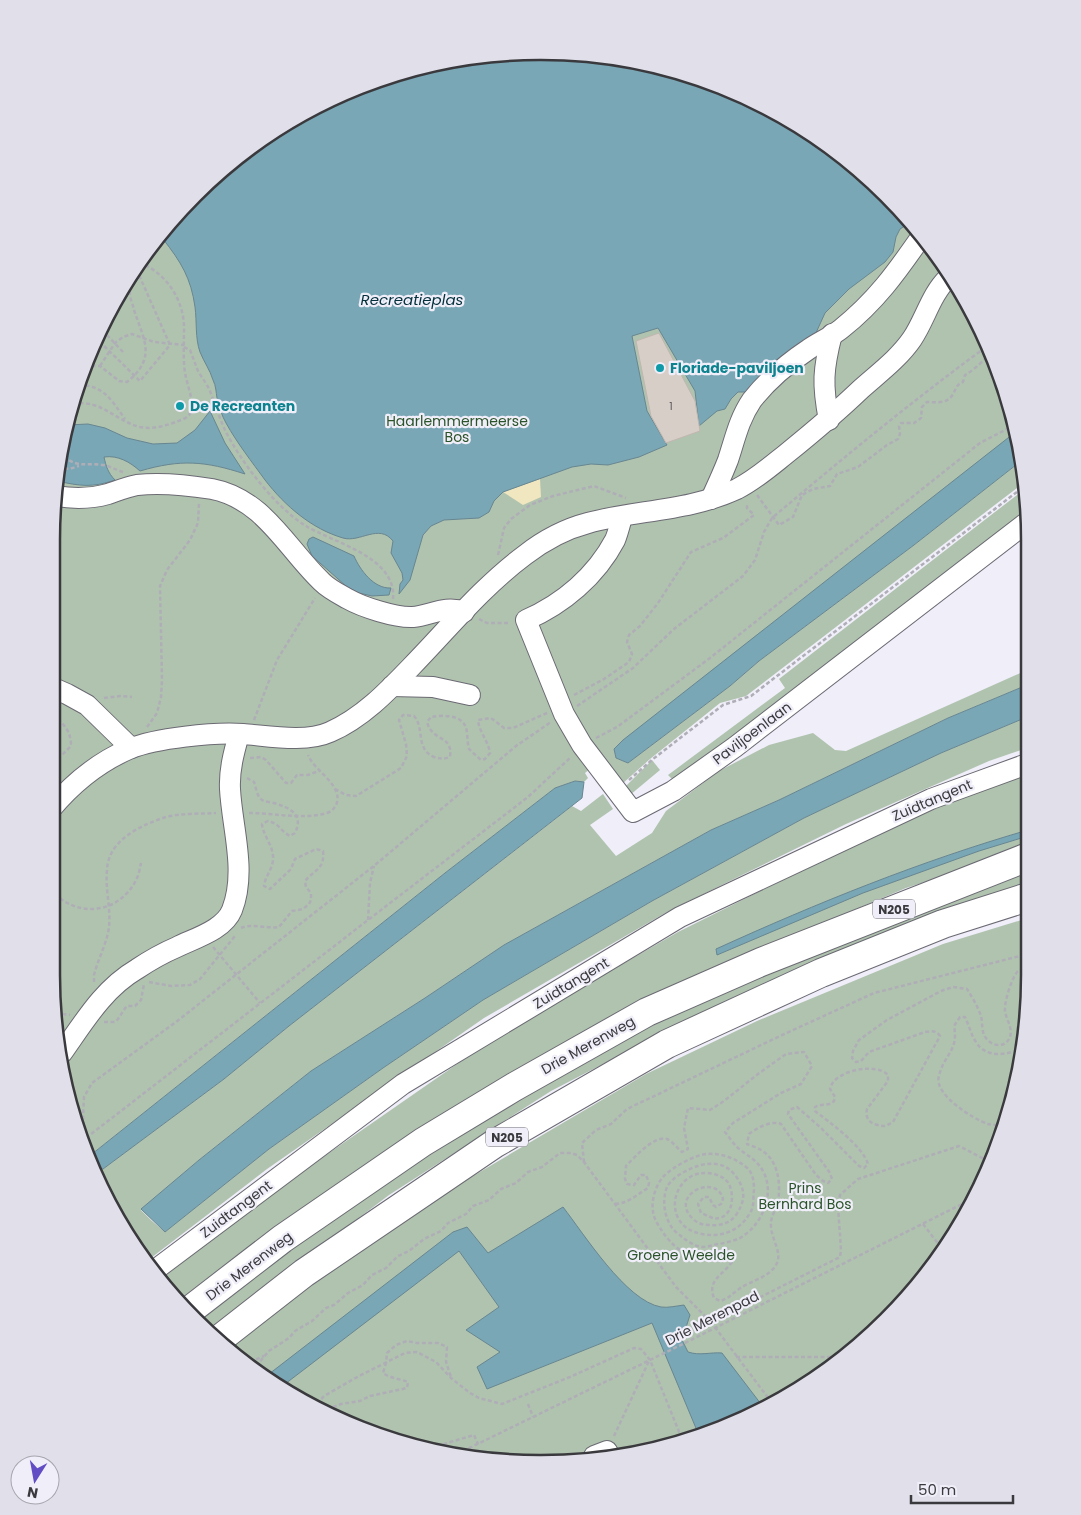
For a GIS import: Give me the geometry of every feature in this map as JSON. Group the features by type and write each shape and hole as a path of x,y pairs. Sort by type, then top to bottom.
{"highway":[{"name":"Drie Merenweg","path":"194,1307 282,1240 423,1142 514,1087 647,1012 761,962 1021,860"},
{"name":"N205","path":"223,1335 304,1274 494,1144 667,1044 821,973 943,924 1021,899"}],"street":[{"path":"711,498 728,459 732,419 743,414 760,391 785,367 808,349 852,320 874,300 885,288 917,242"},
{"path":"60,799 90,773 131,748 193,736 244,734 301,737 329,733 368,709 500,576 526,554 551,538 625,508 698,504 739,488 755,478 829,420 900,354 912,339 936,293 945,282"},
{"path":"829,420 824,393 824,373 832,334"},
{"path":"62,497 85,499 135,485 158,484 214,490 248,504 262,514 324,584 350,600 402,617 414,617 442,610 457,609 464,612"},
{"path":"530,628 544,612 569,596 602,560 616,538 625,508"},
{"name":"Paviljoenlaan","path":"530,628 562,710 582,745 633,812 673,792 735,747 1021,527"},
{"path":"392,686 433,687 470,695"},
{"path":"60,691 87,705 131,748"},
{"path":"66,1048 99,1000 121,980 136,969 215,928 232,910 238,871 230,789 230,770 244,734"},
{"name":"Zuidtangent","path":"159,1267 404,1084 680,917 930,798 1021,766"}],"path":[{"path":"80,404 92,404 141,427 151,428 170,424 190,414 192,407 184,370 184,315 174,291 162,277 146,266"},
{"path":"140,276 170,344"},
{"path":"94,366 100,366 119,381 127,382 135,376 144,362 145,341 130,293 131,289"},
{"path":"100,366 115,344 123,337 132,334 184,346 190,350 198,371 210,390 226,432 243,461 273,498 305,525 356,549 389,576 394,592 391,614"},
{"path":"107,335 123,352"},
{"path":"103,345 140,381 170,344"},
{"path":"85,1125 84,1097 92,1083 176,1022 375,865 516,746 562,710 633,668 674,629 743,576 755,560 764,532 772,518 864,441 981,351"},
{"path":"752,497 758,495 772,518 779,525 793,517 802,495 813,489 830,486 837,474 858,467 898,439 901,423 914,423 922,418 922,407 927,402 942,402 950,398 954,388 964,382 965,375 973,371 977,364 985,359"},
{"path":"86,385 94,386 102,390 126,420"},
{"path":"89,1136 528,797 582,745 617,727 710,658 980,443 1008,429"},
{"path":"67,459 81,466"},
{"path":"66,469 103,465 110,467"},
{"path":"500,576 497,567 504,528 511,518 524,508 553,496 594,486 625,508"},
{"path":"131,748 157,713 161,697 160,586 167,570 186,545 198,522 198,488"},
{"path":"617,791 653,758 723,705 751,696 1018,490"},
{"path":"335,789 346,795 356,796 401,768 408,756 399,720 403,715 414,716 419,721 423,747 432,756 444,760 450,757 451,749 448,742 429,730 426,722 431,717 441,715 451,716 460,720 466,728 468,748 481,760 490,753 489,744 479,729 478,720 491,718 504,728 513,728 562,710 570,697 604,680 629,662 632,654 627,642 629,635 640,626 658,603 691,552 723,538 754,515 747,508 746,500"},
{"path":"244,734 277,660 324,584"},
{"path":"487,623 530,628"},
{"path":"87,705 94,699 120,696 132,697"},
{"path":"60,720 71,735 71,746 60,756"},
{"path":"99,1000 94,975 108,929 110,906 106,869 111,852 120,841 134,831 167,817 189,814 232,813 303,816 328,813 336,806 338,797 335,789 320,770"},
{"path":"60,898 80,908 90,909 110,906 118,902 137,879 141,863"},
{"path":"368,920 370,883 375,865"},
{"path":"202,935 260,1003"},
{"path":"584,1162 582,1143 596,1130 611,1124 627,1110 780,1036 874,993 1021,956"},
{"path":"615,1204 624,1204 648,1188 649,1183 646,1175 641,1175 634,1185 628,1184 625,1179 626,1166 641,1151 658,1139 668,1139 682,1152 688,1149 684,1128 688,1108 710,1110 786,1054 804,1052 812,1066 801,1084 733,1122 725,1132 736,1146 758,1163 765,1174 768,1196 764,1210 750,1230 739,1238 704,1247 692,1244 673,1229 667,1220 665,1198 668,1186 679,1175 694,1166 708,1163 727,1166 736,1176 743,1188 744,1197 741,1206 728,1223 703,1225 690,1216 685,1203 695,1190 702,1187 711,1187 722,1194 723,1199 721,1204 716,1206 713,1205 709,1197 704,1197 698,1204 701,1214 715,1219 725,1216 730,1210 732,1191 726,1179 706,1172 683,1182 677,1191 674,1204 681,1224 694,1232 716,1236 730,1232 743,1222 752,1209 754,1183 750,1170 740,1162 726,1156 707,1154 690,1158 663,1176 655,1189 652,1212 664,1234 680,1250 697,1258 730,1249 734,1258 732,1263 712,1284 711,1291 714,1298 720,1301 727,1299 739,1289 770,1271 776,1264 778,1255 770,1226 771,1218 778,1202 777,1172 775,1164 764,1152 747,1144 749,1134 770,1123 777,1122 781,1124 816,1175 823,1182 828,1183 832,1179 830,1173 788,1114 789,1110 797,1108 820,1127 859,1166 864,1168 868,1164 867,1158 854,1144 815,1111 815,1107 829,1105 834,1101 835,1097 830,1089 834,1079 842,1075 873,1068 888,1075 888,1081 867,1109 866,1118 875,1125 886,1126 893,1122 940,1036 934,1030 925,1032 869,1052 861,1061 856,1062 852,1058 859,1040 887,1020 941,991 953,987 967,989 981,1014 983,1033 986,1040 990,1044 997,1046 1006,1043 1010,1037 1011,1030 1005,1009 1009,989 1013,978 1021,970"},
{"path":"996,1125 988,1124 966,1112 943,1092 939,1085 938,1077 946,1058 954,1047 954,1026 960,1017 965,1017 975,1041 981,1048 1000,1054 1008,1054 1015,1051"},
{"path":"711,1322 840,1257 838,1206 840,1195 858,1179 959,1146 984,1159"},
{"path":"254,1360 265,1355 326,1308 334,1305 348,1293 363,1285 372,1275 386,1268 424,1239 441,1231 448,1223 466,1214 473,1206 489,1200 501,1189 516,1183 528,1172 546,1164 560,1153 571,1153 577,1155 584,1162 676,1287 711,1322 768,1398"},
{"name":"Drie Merenpad","path":"467,1449 663,1354 963,1204"},
{"path":"923,1224 938,1244"},
{"path":"333,1407 360,1401 370,1396 407,1388 408,1382 396,1377 388,1377 383,1373 387,1353 396,1345 407,1341 438,1343 447,1347 446,1362 452,1378"},
{"path":"320,1401 324,1396 359,1376 406,1353 417,1352 436,1362 470,1393 502,1404 570,1378 634,1348 641,1349 650,1360 680,1434"},
{"path":"259,1364 265,1355"},
{"path":"736,1357 833,1356"},
{"path":"605,1451 650,1360"},
{"path":"528,1404 533,1417"},
{"path":"441,1445 474,1435 478,1444"}],"green space":[{"name":"Haarlemmermeerse Bos","path":"540,60 572,61 634,69 665,76 724,97 781,124 833,159 857,179 902,224 940,274 957,300 971,328 995,386 1011,442 616,758 628,763 1015,466 1018,487 746,696 720,703 622,784 602,759 585,773 588,778 584,782 575,781 555,788 445,873 95,1152 76,1099 69,1068 61,1006 60,974 60,540 64,478 76,416 97,357 110,328 124,300 159,248 179,224 224,179 248,159 300,124 357,97 386,86 416,76 478,64"},
{"path":"1019,494 1020,519 674,781 668,775 785,688 779,679"},
{"path":"1021,673 1021,688 948,718 779,800 711,830 504,945 311,1071 199,1160 141,1210 165,1232 269,1149 483,1000 652,901 804,818 941,753 1021,720 1021,750 989,761 846,824 667,912 484,1018 267,1169 152,1257 124,1215 102,1169 224,1079 289,1026 572,806 581,811 603,794 613,809 590,825 616,856 652,833 666,811 719,771 769,745 813,733 835,750 846,751"},
{"path":"652,760 660,770 630,795 624,788"},
{"path":"1021,773 1021,851 906,888 693,978 191,1303 166,1275 280,1187 496,1037 678,932 855,844"},
{"path":"1021,868 1021,888 815,962 713,1007 551,1091 389,1195 215,1327 202,1315 338,1210 520,1092 716,986"},
{"name":"Groene Weelde","path":"1021,920 1020,1006 1017,1037 1005,1099 995,1129 984,1158 957,1215 922,1267 902,1291 857,1336 833,1356 781,1391 724,1418 665,1439 603,1451 572,1454 509,1454 447,1446 416,1439 357,1418 300,1391 248,1356 230,1341 245,1335 349,1257 439,1196 646,1074 757,1021 943,944"}],"sand":[{"path":"540,479 541,497 523,505 503,492"}],"water":[{"name":"Recreatieplas","path":"509,61 572,61 634,69 665,76 724,97 781,124 833,159 857,179 904,226 900,229 893,252 885,262 849,289 825,313 815,335 748,392 738,392 725,409 717,411 699,426 695,391 658,328 632,336 647,411 667,445 639,457 608,465 591,464 572,467 503,492 494,501 489,512 479,518 444,520 431,526 423,535 410,580 399,594 400,584 403,580 402,573 391,553 393,541 388,536 376,533 356,538 343,538 310,523 273,490 235,438 222,414 214,382 198,347 195,307 191,287 175,255 165,241 179,224 224,179 248,159 300,124 357,97 416,76 478,64"},
{"path":"210,411 225,443 245,474 217,466 193,463 181,463 140,471 124,460 104,457 108,469 115,480 86,485 64,482 74,425 88,424 105,428 127,438 153,444 177,443 195,430"},
{"path":"1010,437 1015,466 914,545 759,661 730,686 628,763 616,758 614,749"},
{"path":"313,537 354,556 368,578 379,585 391,588 389,595 372,596 359,593 346,586 312,556 307,544 309,539"},
{"path":"1021,688 1021,720 941,753 804,818 652,901 483,1000 269,1149 165,1232 141,1209 311,1071 504,945 711,830 779,800 948,718"},
{"path":"575,781 584,782 582,798 289,1026 224,1079 102,1169 95,1152 445,873 555,788"},
{"path":"1021,832 1021,838 979,851 863,893 717,955 716,949 792,915 909,869"},
{"path":"563,1207 607,1265 634,1293 648,1302 661,1307 684,1305 690,1315 682,1340 688,1352 697,1354 722,1353 759,1402 696,1429 652,1323 487,1389 477,1367 500,1352 466,1330 499,1307 459,1251 287,1382 271,1372 453,1232 467,1227 488,1253"}],"building":[{"name":"Floriade-paviljoen","path":"659,333 695,401 700,431 666,443 651,416 636,341"}],"place":[{"name":"Floriade-paviljoen","path":"660,368"},
{"name":"De Recreanten","path":"180,406"}],"park label":[{"name":"Prins Bernhard Bos","path":"805,1196"}]}
